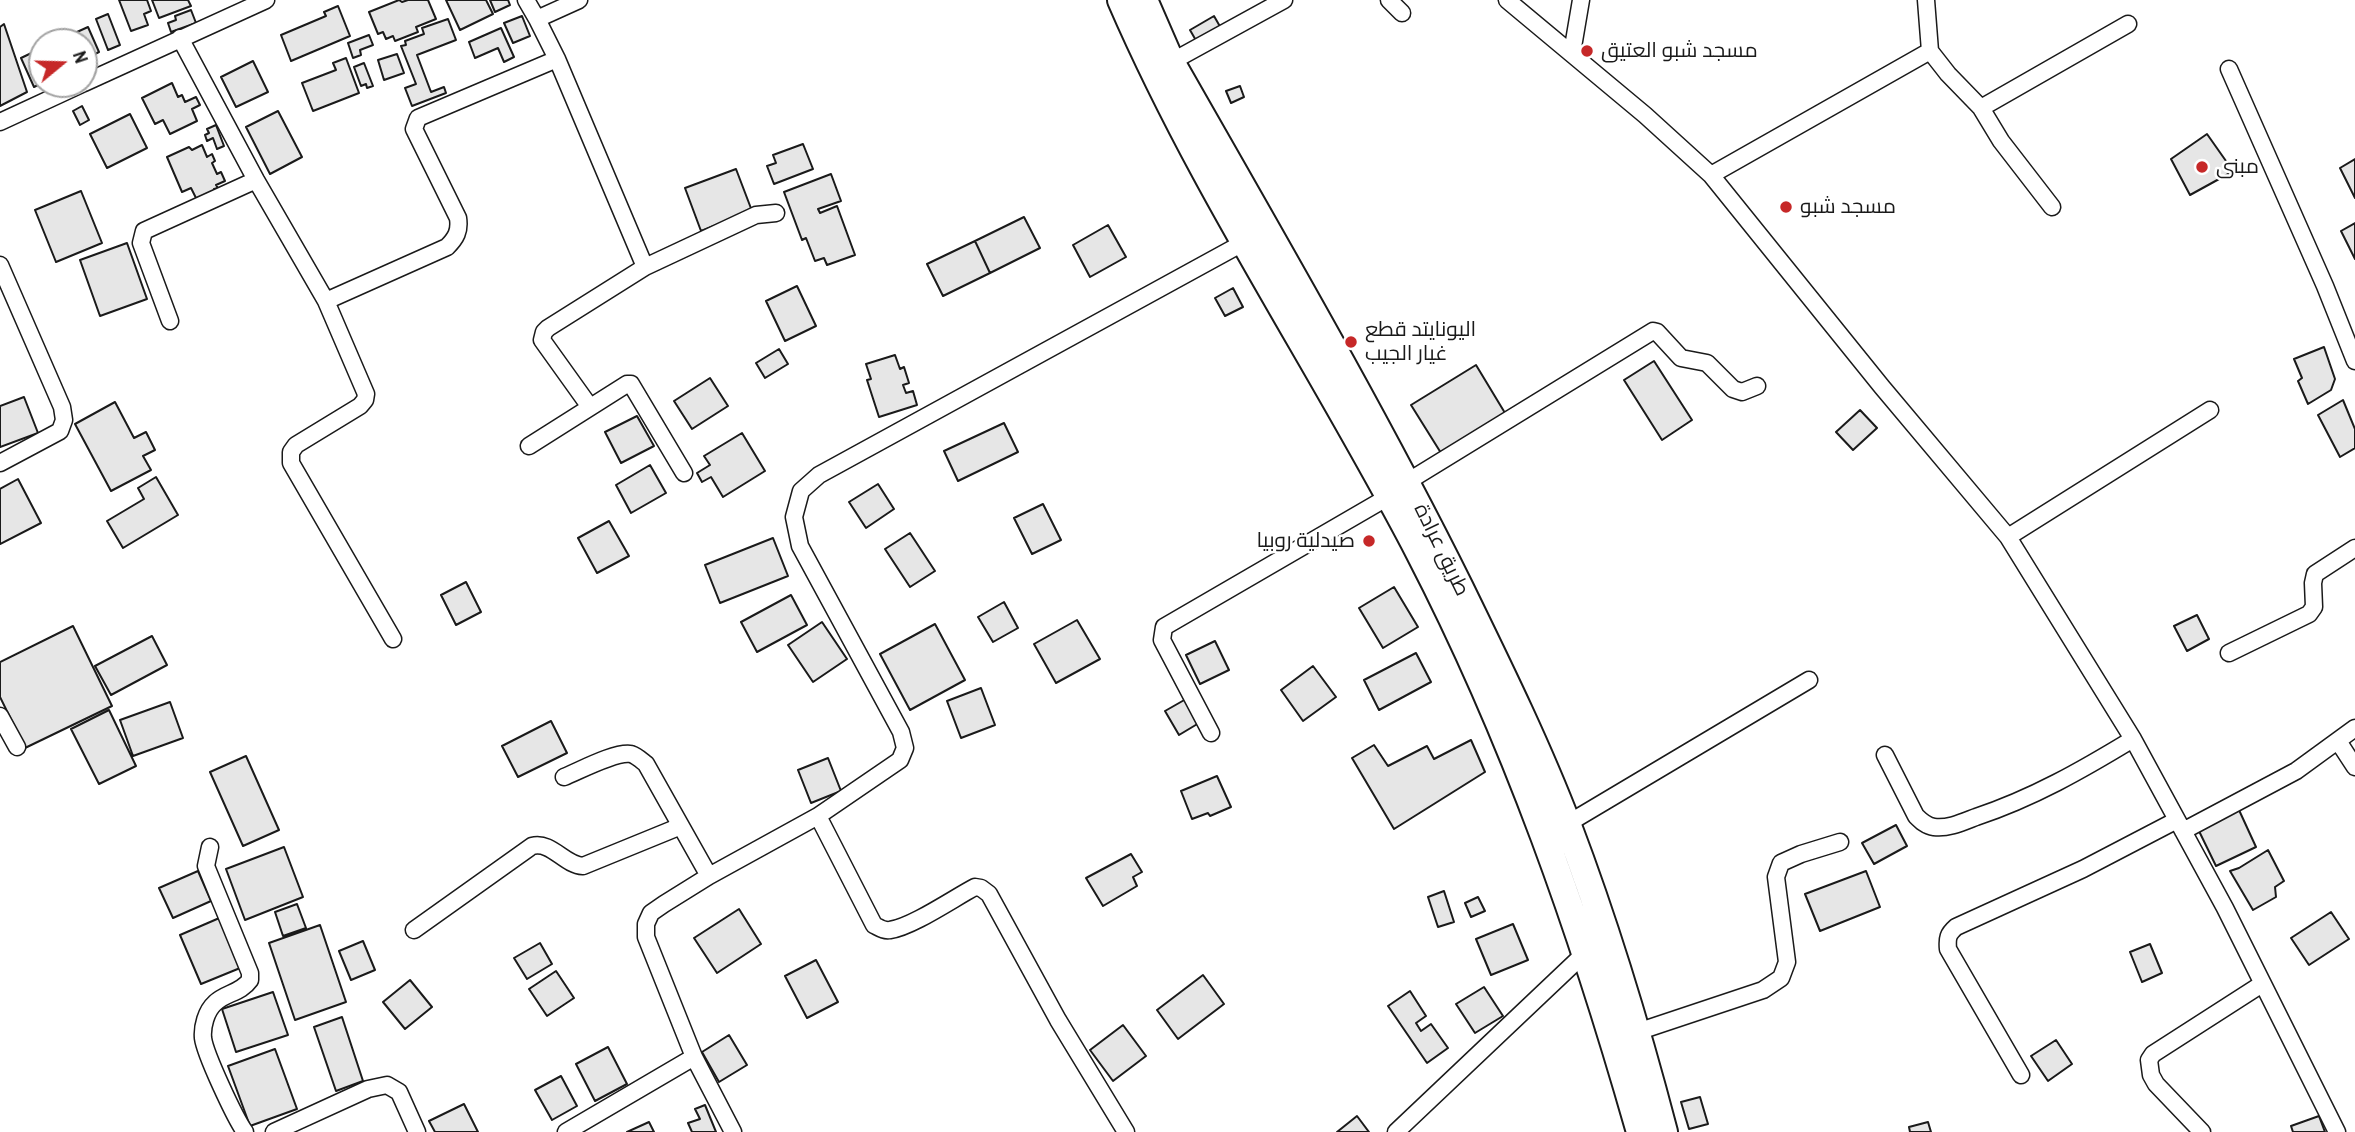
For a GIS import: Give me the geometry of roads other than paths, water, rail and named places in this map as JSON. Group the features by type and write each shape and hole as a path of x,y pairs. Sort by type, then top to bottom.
{"main road":[{"name":"طريق عرادة","path":"1121,0 1153,73 1255,236 1504,677 1567,824 1598,909 1637,1032 1664,1132"},
{"name":"طريق عرادة","path":"1144,0 1255,236"},
{"name":"طريق عرادة","path":"1397,489 1419,552 1486,694 1544,833 1586,952 1640,1132"}],"street":[{"path":"98,76 266,0"},
{"path":"526,0 556,59 645,267"},
{"path":"537,19 579,0"},
{"path":"1171,62 1284,0"},
{"path":"1388,0 1402,13"},
{"path":"1507,0 1573,53 1711,174 1874,377 2008,537 2133,739 2225,908 2337,1132"},
{"path":"1573,53 1580,0"},
{"path":"1926,0 1930,51 1948,75 1981,108 2000,141 2052,207"},
{"path":"1981,108 2129,24"},
{"path":"180,38 256,180 326,301 366,394 360,406 296,445 291,452 291,463 393,639"},
{"path":"1711,174 1930,51"},
{"path":"326,301 447,247 454,240 459,228 458,218 414,129 418,118 556,59"},
{"path":"2229,69 2351,338 2355,361"},
{"path":"0,122 51,98"},
{"path":"170,321 141,243 144,230 256,180"},
{"path":"590,407 542,340 544,332 645,267 756,215 776,213"},
{"path":"733,1132 694,1057 646,937 646,924 651,913 709,876 818,816 900,760 905,748 901,732 800,547 794,517 802,491 819,475 1255,236"},
{"path":"0,265 62,407 64,421 60,430 0,463"},
{"path":"1211,733 1162,640 1164,627 1397,489 1653,331 1681,358 1707,363 1733,389 1742,392 1758,386"},
{"path":"529,446 631,384 684,474"},
{"path":"2008,537 2210,410"},
{"path":"2229,653 2309,614 2314,607 2312,583 2315,574 2355,548"},
{"path":"1567,824 1809,680"},
{"path":"0,716 17,747"},
{"path":"2021,1075 1948,948 1947,939 1950,933 1956,927 2296,771 2355,728"},
{"path":"1885,755 1922,823 1933,827 1947,827 2002,809 2042,792 2133,739"},
{"path":"2338,741 2355,767"},
{"path":"564,777 619,755 629,754 646,764 709,876"},
{"path":"818,816 874,925 882,930 891,930 907,924 975,887 989,894 1058,1020 1126,1132"},
{"path":"414,929 532,846 545,846 575,866 583,866 681,826"},
{"path":"1637,1032 1763,990 1781,978 1787,962 1776,877 1781,863 1840,842"},
{"path":"210,846 206,866 245,958 250,980 240,991 215,1002 204,1024 203,1038 207,1053 245,1132"},
{"path":"1396,1132 1586,952"},
{"path":"2202,1132 2156,1084 2151,1075 2149,1060 2153,1054 2262,984"},
{"path":"566,1132 694,1057"},
{"path":"274,1132 368,1089 387,1085 399,1092 417,1132"}],"place":[{"name":"مسجد شبو العتيق","path":"1587,51"},
{"name":"مبنى","path":"2202,167"},
{"name":"مسجد شبو","path":"1786,207"},
{"name":"اليونايتد قطع غيار الجيب","path":"1351,342"},
{"name":"صيدلية روبيا","path":"1369,541"}]}
